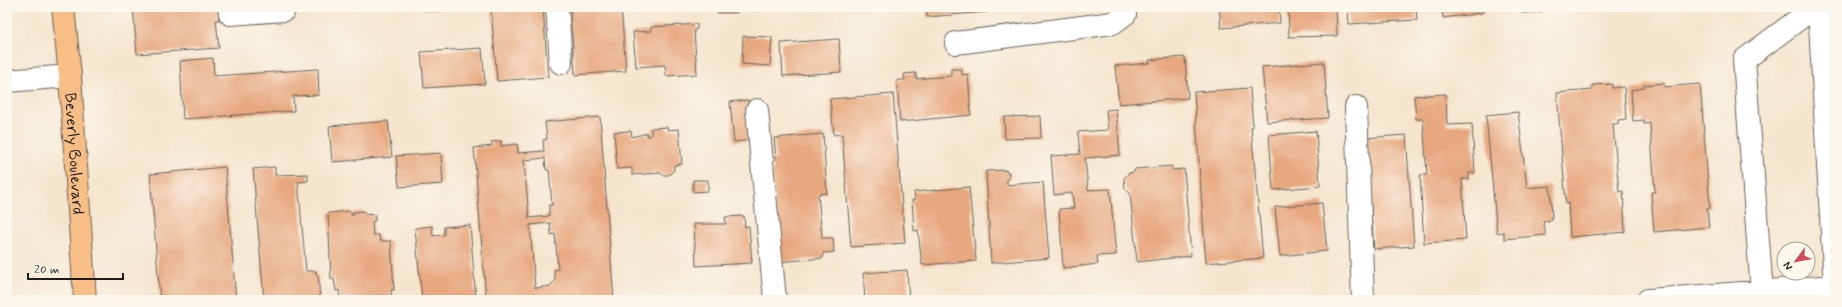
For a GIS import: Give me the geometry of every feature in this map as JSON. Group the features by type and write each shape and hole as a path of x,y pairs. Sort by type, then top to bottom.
{"main road":[{"name":"Beverly Boulevard","path":"63,7 70,76 85,300"}],"street":[{"path":"229,7 230,14 284,10 284,7"},
{"path":"557,7 561,63"},
{"path":"956,43 1113,23 1124,14 1124,7"},
{"path":"1762,292 1744,60 1815,7"},
{"path":"1648,300 1835,286 1819,7"},
{"path":"7,81 70,76"},
{"path":"1356,107 1363,300"},
{"path":"757,110 775,300"}],"building":[{"path":"133,7 218,7 219,20 216,20 219,48 137,54"},
{"path":"424,7 465,7 465,9 424,10"},
{"path":"491,7 543,7 548,77 497,81"},
{"path":"570,7 621,7 626,71 575,75"},
{"path":"717,7 737,7 737,13 718,13"},
{"path":"749,7 769,7 769,10 750,11"},
{"path":"926,7 1035,7 1035,8 927,17"},
{"path":"1219,7 1279,7 1280,23 1221,28"},
{"path":"1288,7 1336,7 1337,36 1289,37"},
{"path":"1348,7 1416,7 1417,20 1349,24"},
{"path":"1442,7 1486,7 1482,13 1443,18"},
{"path":"1508,7 1540,7 1541,12 1522,13 1521,10 1508,10"},
{"path":"697,24 697,29 694,30 697,74 666,76 665,65 636,67 633,32 651,31 651,27"},
{"path":"743,36 772,37 770,66 742,64"},
{"path":"839,39 841,72 783,76 781,43"},
{"path":"482,48 485,84 424,88 421,52"},
{"path":"1185,57 1188,98 1119,104 1115,66 1150,63 1149,60"},
{"path":"213,58 214,76 318,69 319,95 293,96 294,111 183,119 180,61"},
{"path":"1324,62 1328,118 1267,122 1262,67"},
{"path":"951,69 962,69 962,75 968,74 971,115 900,122 897,80 905,80 904,74 916,73 916,79 951,76"},
{"path":"1664,83 1664,87 1700,84 1710,208 1707,209 1709,227 1654,232 1651,192 1655,192 1650,123 1644,124 1644,120 1633,121 1631,90 1644,88 1644,85"},
{"path":"1612,84 1612,88 1624,87 1626,119 1618,120 1618,124 1613,124 1619,192 1623,191 1625,232 1570,237 1557,93 1592,90 1592,85"},
{"path":"1250,88 1253,127 1251,127 1263,258 1206,263 1194,92"},
{"path":"893,94 905,243 851,247 842,134 834,135 830,99"},
{"path":"1446,94 1447,125 1472,124 1475,173 1469,173 1469,179 1462,179 1466,240 1424,243 1420,175 1427,175 1423,119 1416,119 1414,96"},
{"path":"748,100 753,140 734,142 730,102"},
{"path":"1116,109 1120,155 1085,158 1088,190 1110,189 1116,255 1097,256 1098,264 1063,268 1059,209 1074,208 1072,193 1054,195 1051,156 1080,154 1078,132 1108,130 1106,110"},
{"path":"1518,112 1527,188 1550,186 1552,220 1543,221 1546,235 1504,239 1504,232 1497,233 1486,115"},
{"path":"1040,116 1041,138 1005,139 1004,117"},
{"path":"600,117 614,300 486,299 474,148 492,146 491,142 501,141 501,146 517,144 518,153 544,151 543,140 547,139 545,122","holes":["545,158 546,170 549,170 552,205 549,205 549,216 529,218 524,160","550,223 551,235 555,234 558,269 554,270 555,281 550,286 535,288 530,225"]},
{"path":"388,121 392,157 332,162 329,126"},
{"path":"667,127 668,130 679,129 682,164 674,165 674,170 669,175 663,175 660,173 632,175 632,168 617,169 614,132 631,131 632,137 647,133 647,136 651,136 651,128"},
{"path":"1316,131 1320,186 1273,190 1269,135"},
{"path":"823,134 827,193 818,194 822,238 833,238 834,252 823,253 823,258 778,262 772,160 776,159 774,138"},
{"path":"1406,135 1414,246 1374,249 1365,138"},
{"path":"441,153 443,184 399,187 396,156"},
{"path":"1172,166 1172,170 1184,169 1191,256 1137,262 1130,193 1125,189 1124,178 1129,173 1134,172 1135,169"},
{"path":"225,167 236,300 160,300 150,174"},
{"path":"275,167 275,175 308,174 308,181 298,182 306,271 316,271 316,275 318,275 320,300 264,300 253,169"},
{"path":"1006,170 1006,172 1009,172 1007,185 1043,182 1049,258 991,263 986,171"},
{"path":"693,180 708,180 708,191 693,192"},
{"path":"969,187 976,261 922,265 918,230 914,231 912,200 915,200 914,192"},
{"path":"1322,203 1327,251 1280,256 1275,207"},
{"path":"351,211 351,215 354,215 353,212 364,211 365,214 375,215 375,221 372,222 373,235 379,235 380,241 391,241 394,290 391,290 392,300 353,300 353,297 340,298 339,290 336,291 334,279 331,279 328,213"},
{"path":"744,216 745,227 749,226 752,263 696,266 694,224 726,224 725,217"},
{"path":"470,225 476,300 422,300 415,228 432,226 433,236 444,235 444,227"},
{"path":"907,270 909,300 865,300 863,273"}]}
